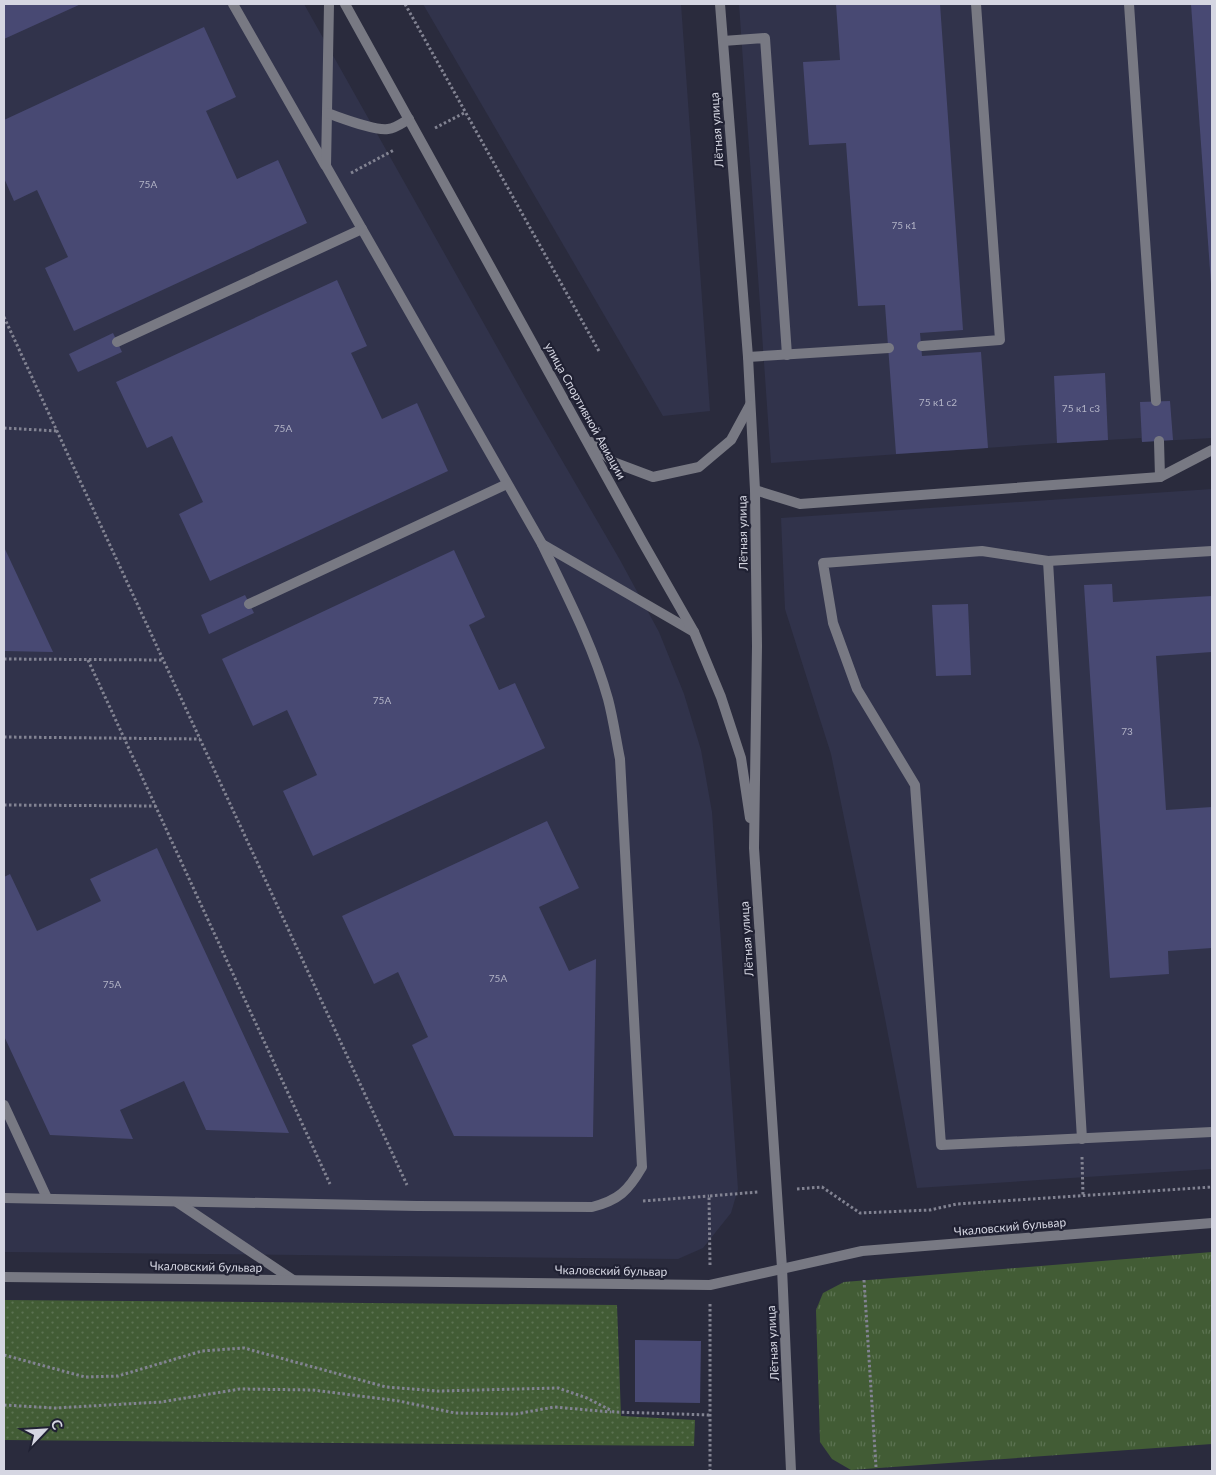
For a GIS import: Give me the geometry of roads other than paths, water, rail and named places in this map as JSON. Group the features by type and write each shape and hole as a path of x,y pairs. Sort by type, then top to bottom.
{"street":[{"path":"4,1198 340,1205 592,1207 607,1203 622,1195 632,1185 642,1167 620,759 608,699 571,604 542,544 233,4"},
{"path":"326,166 329,4"},
{"name":"улица Спортивной Авиации","path":"345,4 694,632 721,697 741,758 754,848"},
{"name":"Лётная улица","path":"720,4 748,357 755,490 757,646 754,848 782,1268 791,1471"},
{"path":"922,346 1000,340 976,4"},
{"path":"1130,4 1156,401"},
{"path":"723,41 765,38 787,355"},
{"path":"327,113 379,129 388,129 409,119"},
{"path":"117,342 362,229"},
{"path":"748,357 889,348"},
{"name":"Лётная улица","path":"584,436 613,462 653,477 699,467 732,440 750,404"},
{"path":"1158,441 1160,477"},
{"path":"755,490 800,504 1160,477 1212,450"},
{"path":"249,604 507,484"},
{"path":"542,544 694,632"},
{"path":"1212,551 1048,561 982,551 823,563 833,624 857,689 915,786 942,1145 1212,1132"},
{"path":"1048,561 1082,1139"},
{"path":"4,1105 47,1198"},
{"path":"176,1202 293,1280"},
{"name":"Чкаловский бульвар","path":"4,1277 710,1285 862,1251 1212,1223"}]}
